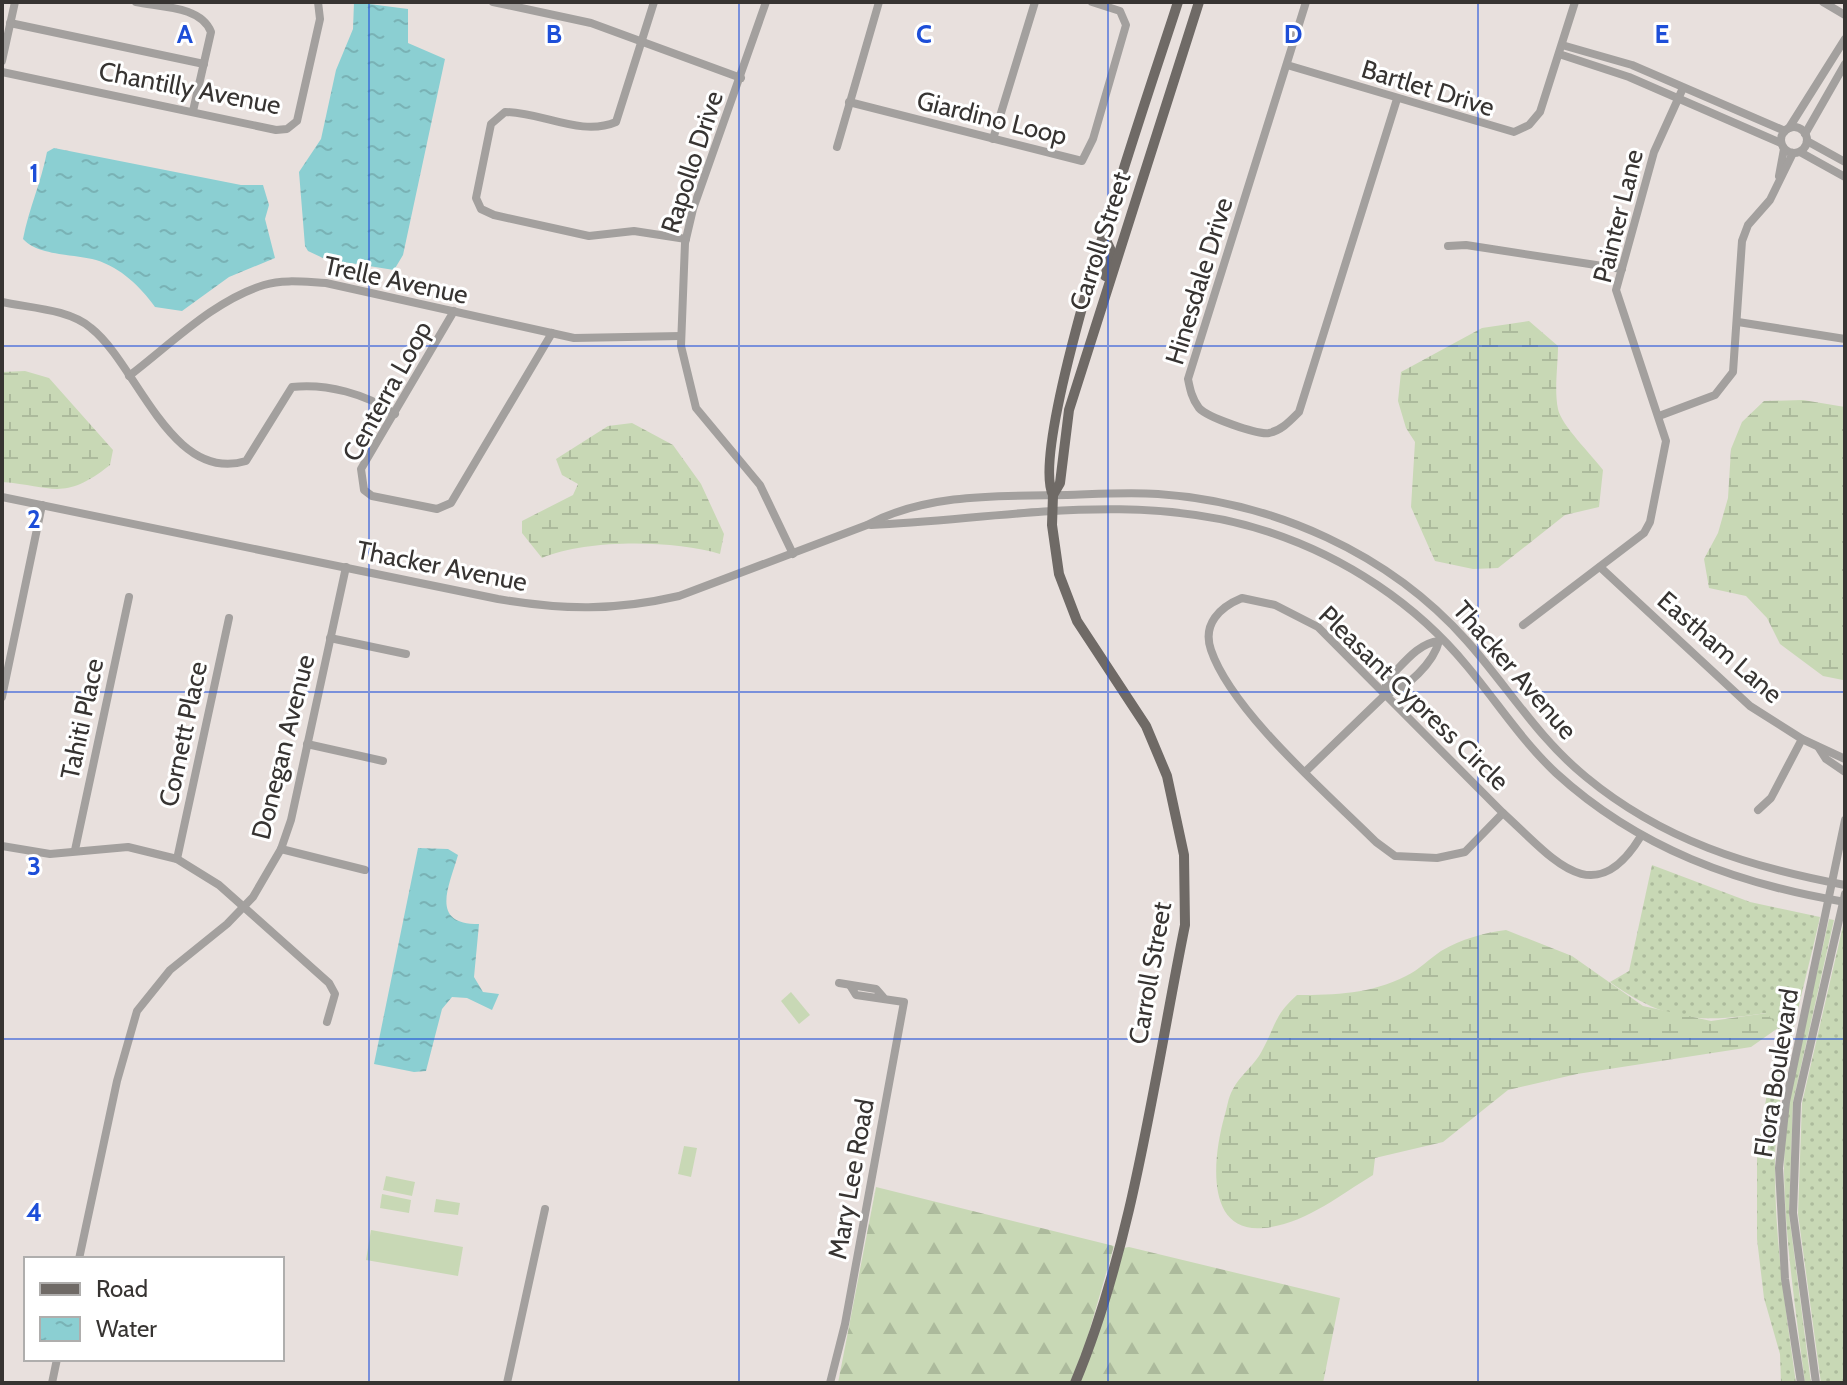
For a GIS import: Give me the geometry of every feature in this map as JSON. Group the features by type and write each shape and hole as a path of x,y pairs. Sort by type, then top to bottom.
{"main road":[{"name":"Carroll Street","path":"1053,495 1047,483 1056,402 1104,236 1178,2"},
{"name":"Carroll Street","path":"1075,1383 1103,1306 1122,1231 1182,936 1186,897 1184,855 1167,776 1146,726 1090,644 1075,614 1059,574 1053,495 1060,483 1064,431 1082,370 1199,2"},
{"path":"1082,370 1080,357 1112,253 1104,236"}],"street":[{"path":"2,61 15,2"},
{"path":"136,2 202,17 211,32 193,111"},
{"name":"Chantilly Avenue","path":"2,72 276,130 287,129 297,121 320,19 318,2"},
{"path":"493,2 591,23 642,39 741,78"},
{"path":"654,2 616,122 600,129 521,112 505,112 491,124 476,198 481,209 494,215 589,236 634,231 686,239"},
{"name":"Rapollo Drive","path":"766,2 693,209 686,239 681,336 696,408 767,496 793,554"},
{"path":"837,147 879,2"},
{"path":"993,139 1035,2"},
{"name":"Giardino Loop","path":"849,102 1082,161 1093,139 1126,25 1120,11 1092,2"},
{"path":"1287,65 1306,2"},
{"path":"1560,49 1575,2"},
{"path":"1823,2 1845,15"},
{"path":"202,17 210,7"},
{"path":"10,23 204,64"},
{"path":"1659,416 1715,395 1733,372 1742,241 1748,225 1770,200 1790,149 1787,129 1845,39"},
{"path":"1560,49 1632,65 1787,129 1845,162"},
{"path":"1560,49 1678,97 1845,177"},
{"name":"Bartlet Drive","path":"1287,65 1514,132 1529,125 1540,112 1560,49"},
{"path":"1790,149 1806,138 1845,64"},
{"name":"Hinesdale Drive","path":"1287,65 1188,379 1191,394 1199,408 1211,417 1266,434 1284,427 1299,412 1397,99"},
{"name":"Painter Lane","path":"1523,625 1644,533 1650,522 1666,441 1618,302 1622,269 1654,152 1683,88"},
{"path":"1448,246 1466,245 1622,269"},
{"name":"Trelle Avenue","path":"129,376 219,308 265,285 296,281 326,283 595,340 681,336"},
{"path":"2,302 81,321 94,330 185,448 224,465 246,461 292,387 307,386 367,398 395,414"},
{"name":"Centerra Loop","path":"454,311 361,469 364,490 372,496 437,509 446,507 552,333"},
{"path":"1738,322 1845,339"},
{"name":"Thacker Avenue","path":"2,497 558,609 590,609 679,596 867,525 893,511 931,503 1053,495 1156,494 1213,501 1276,517 1315,532 1371,561 1423,599 1454,627 1544,737 1585,777 1624,806 1664,830 1710,851 1754,866 1845,885"},
{"path":"2,697 42,505"},
{"name":"Thacker Avenue","path":"867,525 1052,512 1162,510 1207,516 1267,531 1354,571 1397,599 1440,640 1541,757 1578,793 1641,836 1724,873 1827,899 1844,899"},
{"name":"Donegan Avenue","path":"79,1257 117,1081 137,1011 170,970 241,909 266,878 281,849 346,567"},
{"name":"Eastham Lane","path":"1600,567 1750,706 1802,739 1819,748 1832,750 1845,759"},
{"name":"Tahiti Place","path":"75,850 129,597"},
{"name":"Pleasant Cypress Circle","path":"1503,813 1465,852 1437,858 1395,856 1305,772 1258,722 1211,650 1209,637 1216,614 1242,598 1292,611 1331,639 1503,813 1581,876 1598,877 1616,870 1641,836"},
{"name":"Cornett Place","path":"177,859 229,618"},
{"path":"1305,772 1386,694 1398,692 1437,652 1440,640 1454,627"},
{"path":"330,638 406,654"},
{"path":"1386,694 1386,681 1426,642 1440,640"},
{"path":"1758,810 1771,798 1802,739"},
{"path":"307,744 383,761"},
{"name":"Eastham Lane","path":"1819,748 1826,759 1845,772"},
{"name":"Flora Boulevard","path":"1801,1383 1785,1279 1779,1168 1786,1102 1845,820"},
{"path":"2,846 28,854 142,848 177,859 219,885 241,909 329,983 335,994 327,1022"},
{"path":"281,849 365,870"},
{"name":"Flora Boulevard","path":"1816,1383 1793,1213 1797,1103 1844,899"},
{"name":"Mary Lee Road","path":"830,1383 845,1324 904,1002 856,995 851,987 839,983"},
{"path":"507,1383 545,1209"},
{"path":"52,1383 57,1361"}],"green space":[{"path":"1529,321 1558,346 1558,409 1571,431 1603,470 1599,507 1565,515 1498,568 1473,569 1435,561 1411,507 1415,442 1406,428 1398,401 1401,372 1482,328"},
{"path":"25,371 49,378 113,450 110,465 94,477 69,488 2,482 2,372"},
{"path":"1803,400 1845,407 1843,680 1823,676 1780,644 1767,618 1746,596 1709,588 1704,559 1718,533 1728,498 1731,449 1742,422 1764,401"},
{"path":"632,423 673,445 701,484 724,534 720,554 679,546 630,544 582,547 542,558 522,533 522,521 573,495 578,484 562,475 556,459 608,426"},
{"path":"1652,865 1750,902 1820,917 1790,1043 1776,1138 1775,1197 1779,1250 1796,1383 1781,1383 1780,1354 1764,1298 1757,1239 1757,1153 1778,1028 1766,1013 1702,1018 1667,1012 1610,982 1629,971"},
{"path":"1845,917 1845,1383 1821,1383 1798,1214 1802,1103"},
{"path":"1829,919 1834,920 1793,1102 1789,1214 1811,1383 1805,1383 1786,1224 1785,1139 1800,1044"},
{"path":"1506,930 1572,956 1643,1006 1711,1021 1767,1013 1778,1028 1751,1047 1577,1074 1508,1090 1443,1142 1375,1158 1373,1175 1308,1215 1264,1228 1244,1226 1231,1218 1222,1205 1217,1189 1216,1170 1220,1133 1229,1099 1259,1056 1278,1017 1289,1003 1297,995 1339,994 1379,987 1411,974 1457,943"},
{"path":"791,992 810,1015 799,1024 781,1001"},
{"path":"684,1146 697,1148 691,1177 678,1174"},
{"path":"386,1176 415,1182 412,1196 383,1190"},
{"path":"876,1187 1114,1246 1085,1346 1070,1383 838,1383"},
{"path":"382,1194 411,1200 409,1213 380,1208"},
{"path":"436,1199 460,1203 458,1215 434,1212"},
{"path":"371,1230 463,1247 458,1276 366,1260"},
{"path":"1123,1248 1340,1298 1323,1383 1080,1383 1111,1295"}],"water":[{"path":"354,2 408,9 408,43 445,59 403,255 394,270 325,259 308,251 305,246 299,172 321,139 336,70 353,29"},
{"path":"54,148 241,185 263,185 269,205 265,219 275,258 229,277 182,311 155,307 122,273 96,260 38,249 23,239 47,152"},
{"path":"418,848 448,849 458,855 446,902 448,911 453,918 479,924 474,977 483,992 499,994 492,1010 467,998 452,997 442,1009 426,1071 414,1072 374,1064"}]}
